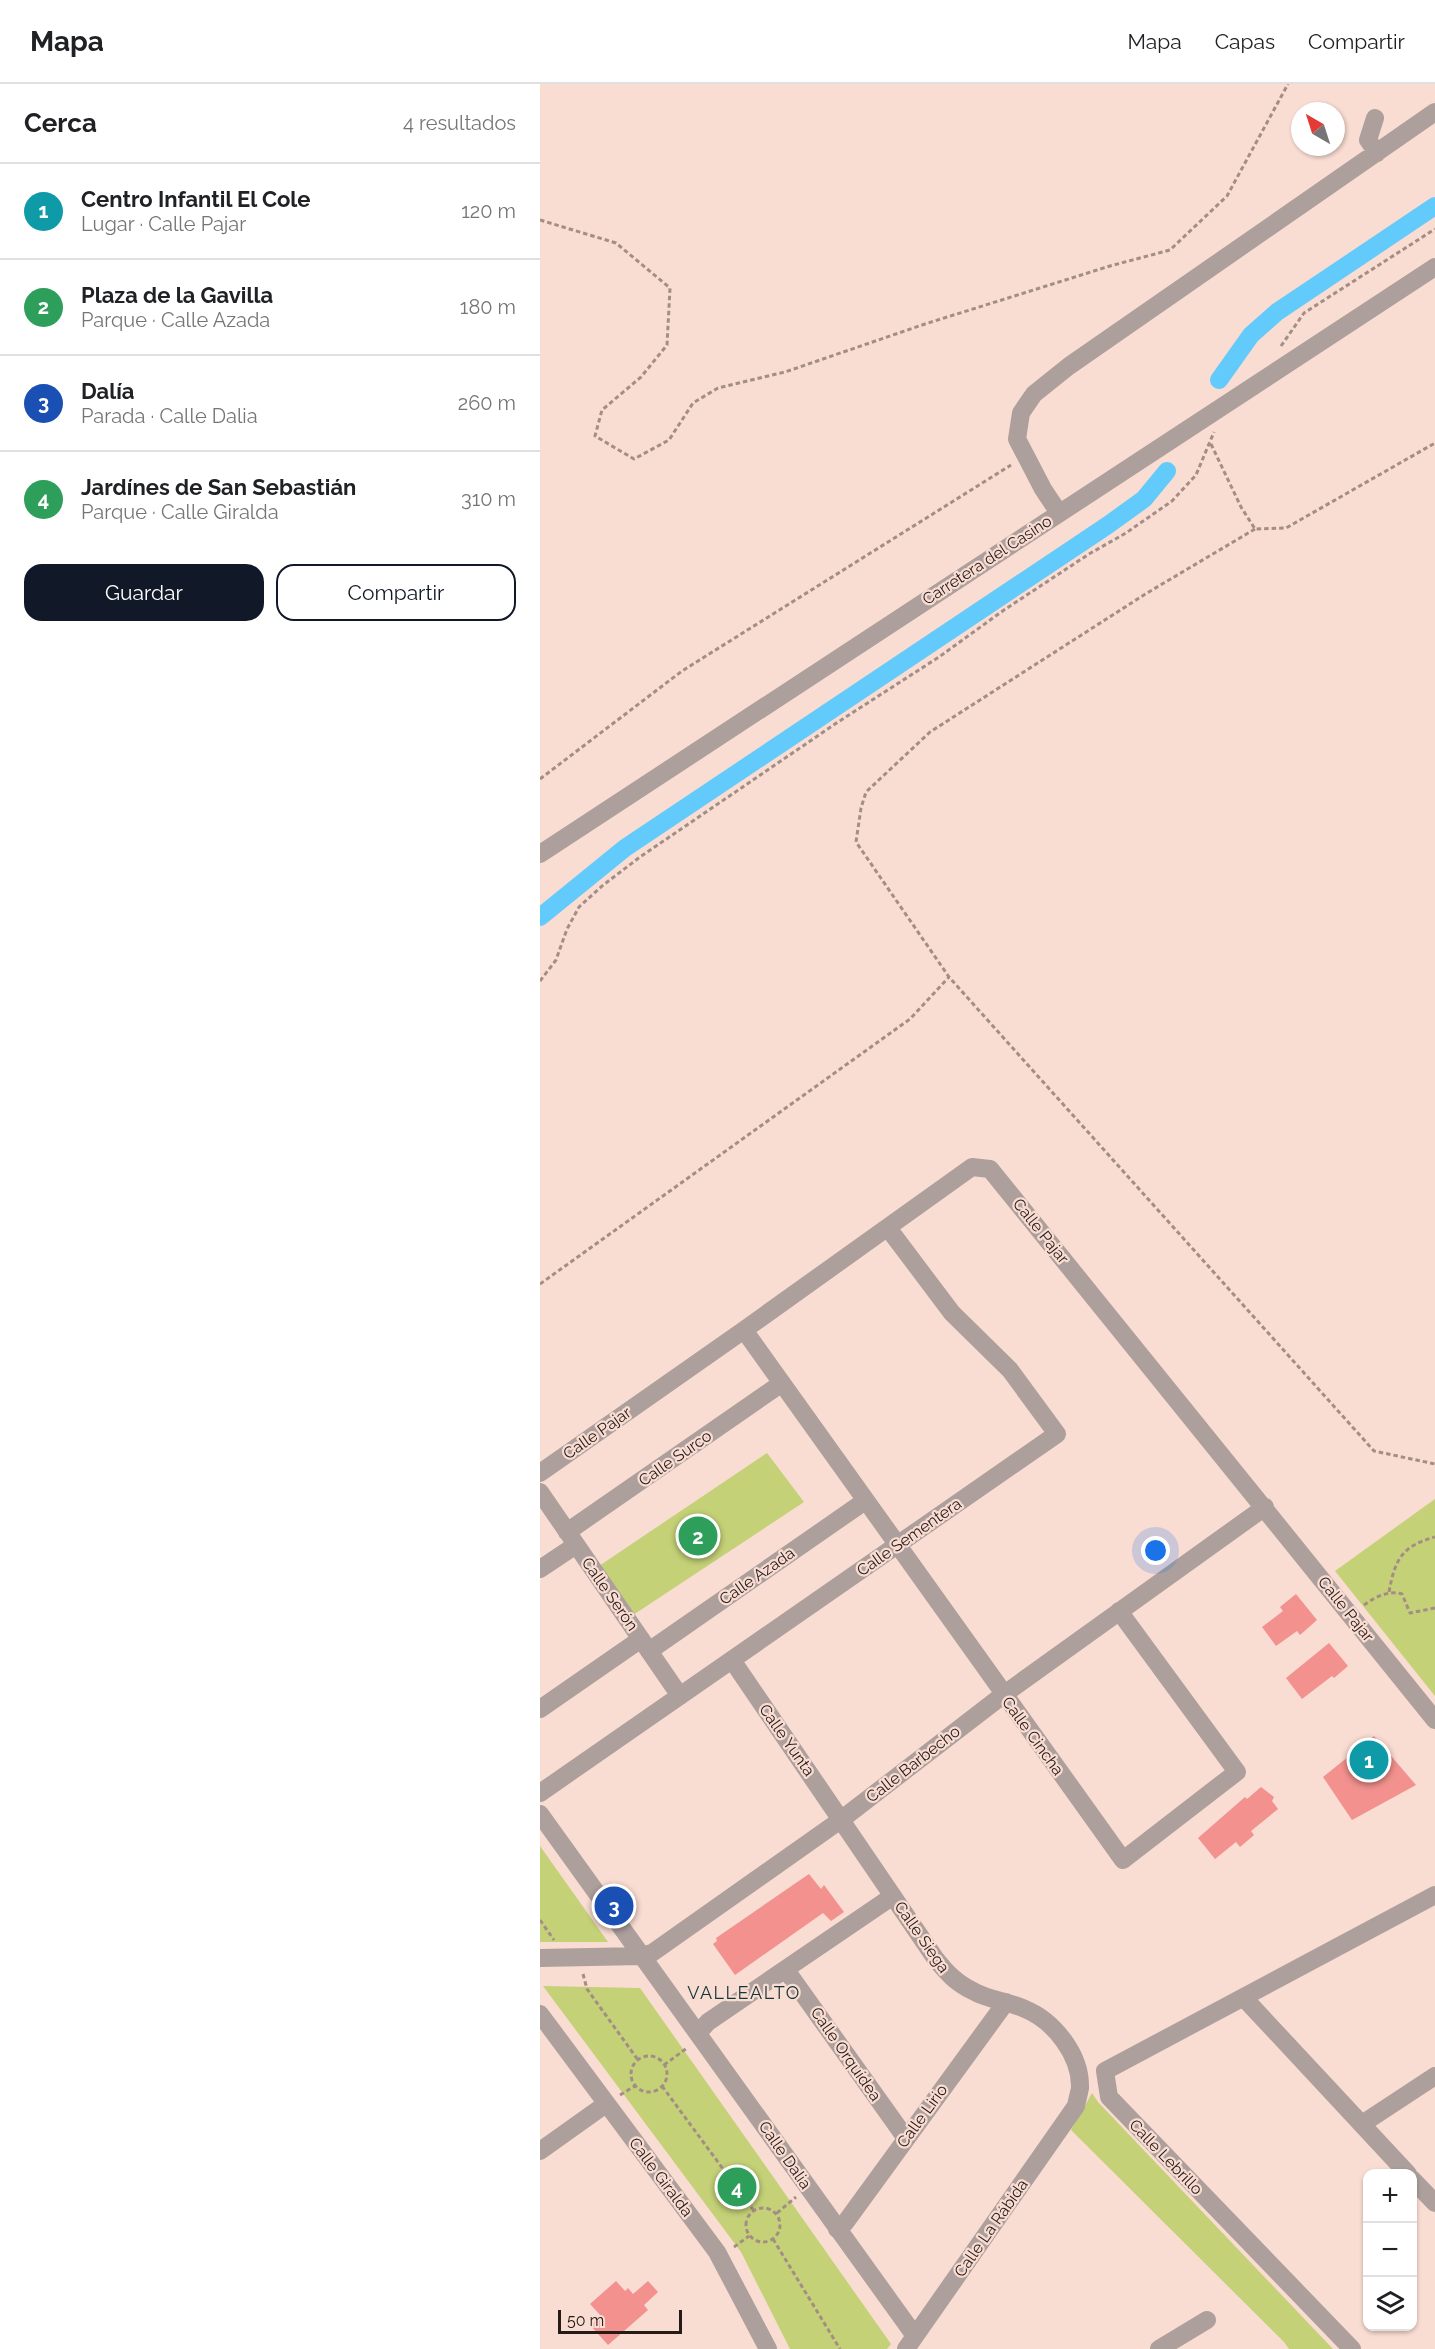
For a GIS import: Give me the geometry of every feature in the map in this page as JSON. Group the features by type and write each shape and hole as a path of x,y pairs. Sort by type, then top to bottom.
{"street":[{"path":"1059,513 1017,439 1022,413 1034,394 1069,366 1435,112"},
{"path":"1375,118 1368,140 1377,153"},
{"name":"Carretera del Casino","path":"540,854 1435,267"},
{"name":"Calle Pajar","path":"540,1473 972,1167 990,1169 1435,1720"},
{"name":"Calle Sementera","path":"540,1793 1057,1434 1010,1370 952,1313 888,1228"},
{"name":"Calle Cincha","path":"744,1330 1123,1860 1237,1772 1119,1611"},
{"name":"Calle Surco","path":"540,1569 572,1538 782,1383"},
{"name":"Calle Serón","path":"540,1492 680,1696"},
{"name":"Calle Azada","path":"540,1709 645,1645 866,1501"},
{"name":"Calle Barbecho","path":"540,1958 641,1956 652,1953 842,1819 1003,1695 1264,1508"},
{"name":"Calle Yunta","path":"732,1660 842,1819"},
{"name":"Calle Dalia","path":"540,1814 837,2229 911,2342"},
{"name":"Calle Siega","path":"842,1819 935,1958 951,1978 975,1993 1027,2009 1046,2022 1062,2038 1076,2064 1080,2087 1076,2106"},
{"name":"Calle Lebrillo","path":"1352,2349 1108,2097 1105,2071 1435,1895"},
{"path":"698,2033 708,2022 893,1896"},
{"name":"Calle Orquídea","path":"786,1970 906,2138"},
{"path":"1244,1998 1403,2169"},
{"name":"Calle Lirio","path":"837,2229 845,2223 1006,2002"},
{"name":"Calle Giralda","path":"540,2014 717,2252 768,2349"},
{"path":"1362,2124 1435,2076"},
{"path":"540,2151 606,2104"},
{"name":"Calle La Rábida","path":"911,2342 1076,2106"},
{"path":"1417,2183 1435,2203"},
{"path":"1159,2349 1206,2320"}],"path":[{"path":"540,220 616,243 670,288 667,345 641,377 602,410 595,436 634,459 669,440 693,403 717,388 785,372 925,324 1110,266 1170,250 1227,196 1288,84"},
{"path":"1281,346 1304,313 1435,229"},
{"path":"540,981 556,960 567,928 579,907 602,886 837,722 939,657 1004,610 1089,554 1126,533 1172,501 1196,475 1224,405"},
{"path":"1210,443 1241,507 1255,529"},
{"path":"1435,443 1286,528 1255,529 1147,593 930,732 866,792 856,842 948,977 1374,1450 1435,1464"},
{"path":"540,779 682,671 1026,456"},
{"path":"540,1284 910,1019 948,977"},
{"path":"1389,1592 1393,1573 1405,1550 1418,1542 1435,1537"},
{"path":"1350,1614 1369,1601 1389,1592 1402,1594 1410,1613 1435,1608"},
{"path":"540,1920 561,1950 582,1968 587,1989 638,2060"},
{"path":"664,2065 693,2043 698,2033"},
{"path":"646,2056 653,2056 664,2065 667,2076 662,2086 651,2092 640,2090 635,2085 632,2071 638,2060 646,2056"},
{"path":"662,2086 754,2211"},
{"path":"777,2214 807,2187"},
{"path":"766,2208 777,2214 781,2227 773,2239 758,2242 749,2236 746,2222 748,2216 754,2211 766,2208"},
{"path":"773,2239 840,2349"}],"green space":[{"path":"767,1453 804,1502 627,1619 593,1570"},
{"path":"1435,1499 1435,1696 1335,1571"},
{"path":"540,1846 608,1942 540,1942"},
{"path":"543,1986 640,1988 891,2344 887,2349 790,2349 741,2252"},
{"path":"1092,2093 1098,2102 1333,2349 1289,2349 1071,2130"}],"building":[{"path":"1296,1594 1317,1620 1300,1635 1297,1631 1276,1646 1262,1627 1283,1611 1280,1607"},
{"path":"1329,1643 1348,1666 1302,1699 1286,1678"},
{"path":"1374,1736 1416,1785 1352,1820 1323,1777"},
{"path":"1261,1787 1274,1797 1272,1801 1278,1809 1251,1831 1254,1835 1240,1847 1236,1842 1215,1859 1198,1838 1245,1797 1247,1799"},
{"path":"809,1874 821,1889 824,1885 844,1912 831,1921 823,1913 735,1975 713,1944 717,1941 716,1938"},
{"path":"616,2281 625,2291 628,2288 633,2294 648,2281 658,2292 644,2305 648,2310 608,2345 590,2325 601,2316 590,2304"}],"waterway":[{"path":"1219,380 1251,335 1277,312 1435,206"},
{"path":"540,917 625,848 1108,525 1144,499 1167,471"}],"place":[{"name":"Plaza de la Gavilla","path":"698,1536"},
{"name":"Centro Infantil El Cole","path":"1369,1760"},
{"name":"Dalía","path":"614,1906"},
{"name":"Jardínes de San Sebastián","path":"737,2187"}],"district":[{"name":"VALLEALTO","path":"744,1992"}]}
